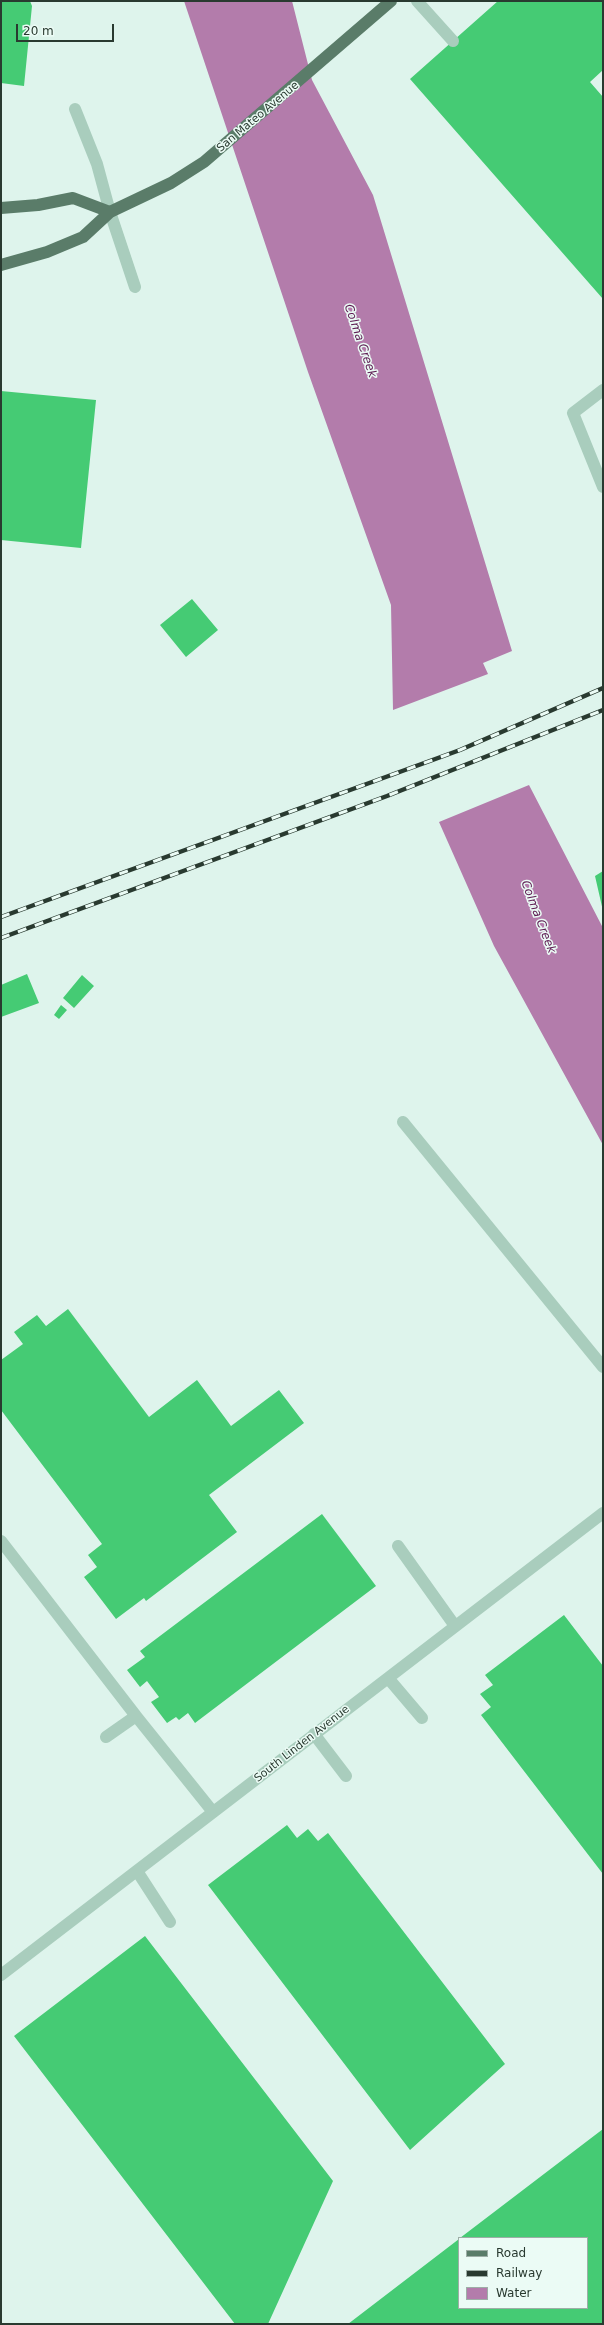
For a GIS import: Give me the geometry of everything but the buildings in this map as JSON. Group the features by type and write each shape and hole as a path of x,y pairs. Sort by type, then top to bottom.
{"main road":[{"name":"San Mateo Avenue","path":"1,265 47,252 83,237 110,212 171,183 204,162 317,67 391,1"},
{"path":"1,208 38,205 73,198 110,212"}],"street":[{"path":"417,1 453,41"},
{"path":"75,109 97,164 110,212 135,287"},
{"path":"603,390 573,413 603,487"},
{"path":"403,1122 603,1367"},
{"name":"South Linden Avenue","path":"1,1974 455,1626 601,1518"},
{"path":"1,1541 136,1716 213,1812"},
{"path":"398,1546 455,1626"},
{"path":"388,1678 422,1718"},
{"path":"106,1737 136,1716"},
{"path":"314,1734 346,1776"},
{"path":"137,1870 170,1922"}],"water":[{"name":"Colma Creek","path":"184,1 292,1 312,80 373,195 512,651 483,663 488,674 393,710 391,605 308,372"},
{"name":"Colma Creek","path":"529,785 603,928 603,1145 494,946 439,822"}],"railway":[{"path":"1,917 460,750 603,688"},
{"path":"1,938 387,796 603,710"}]}
